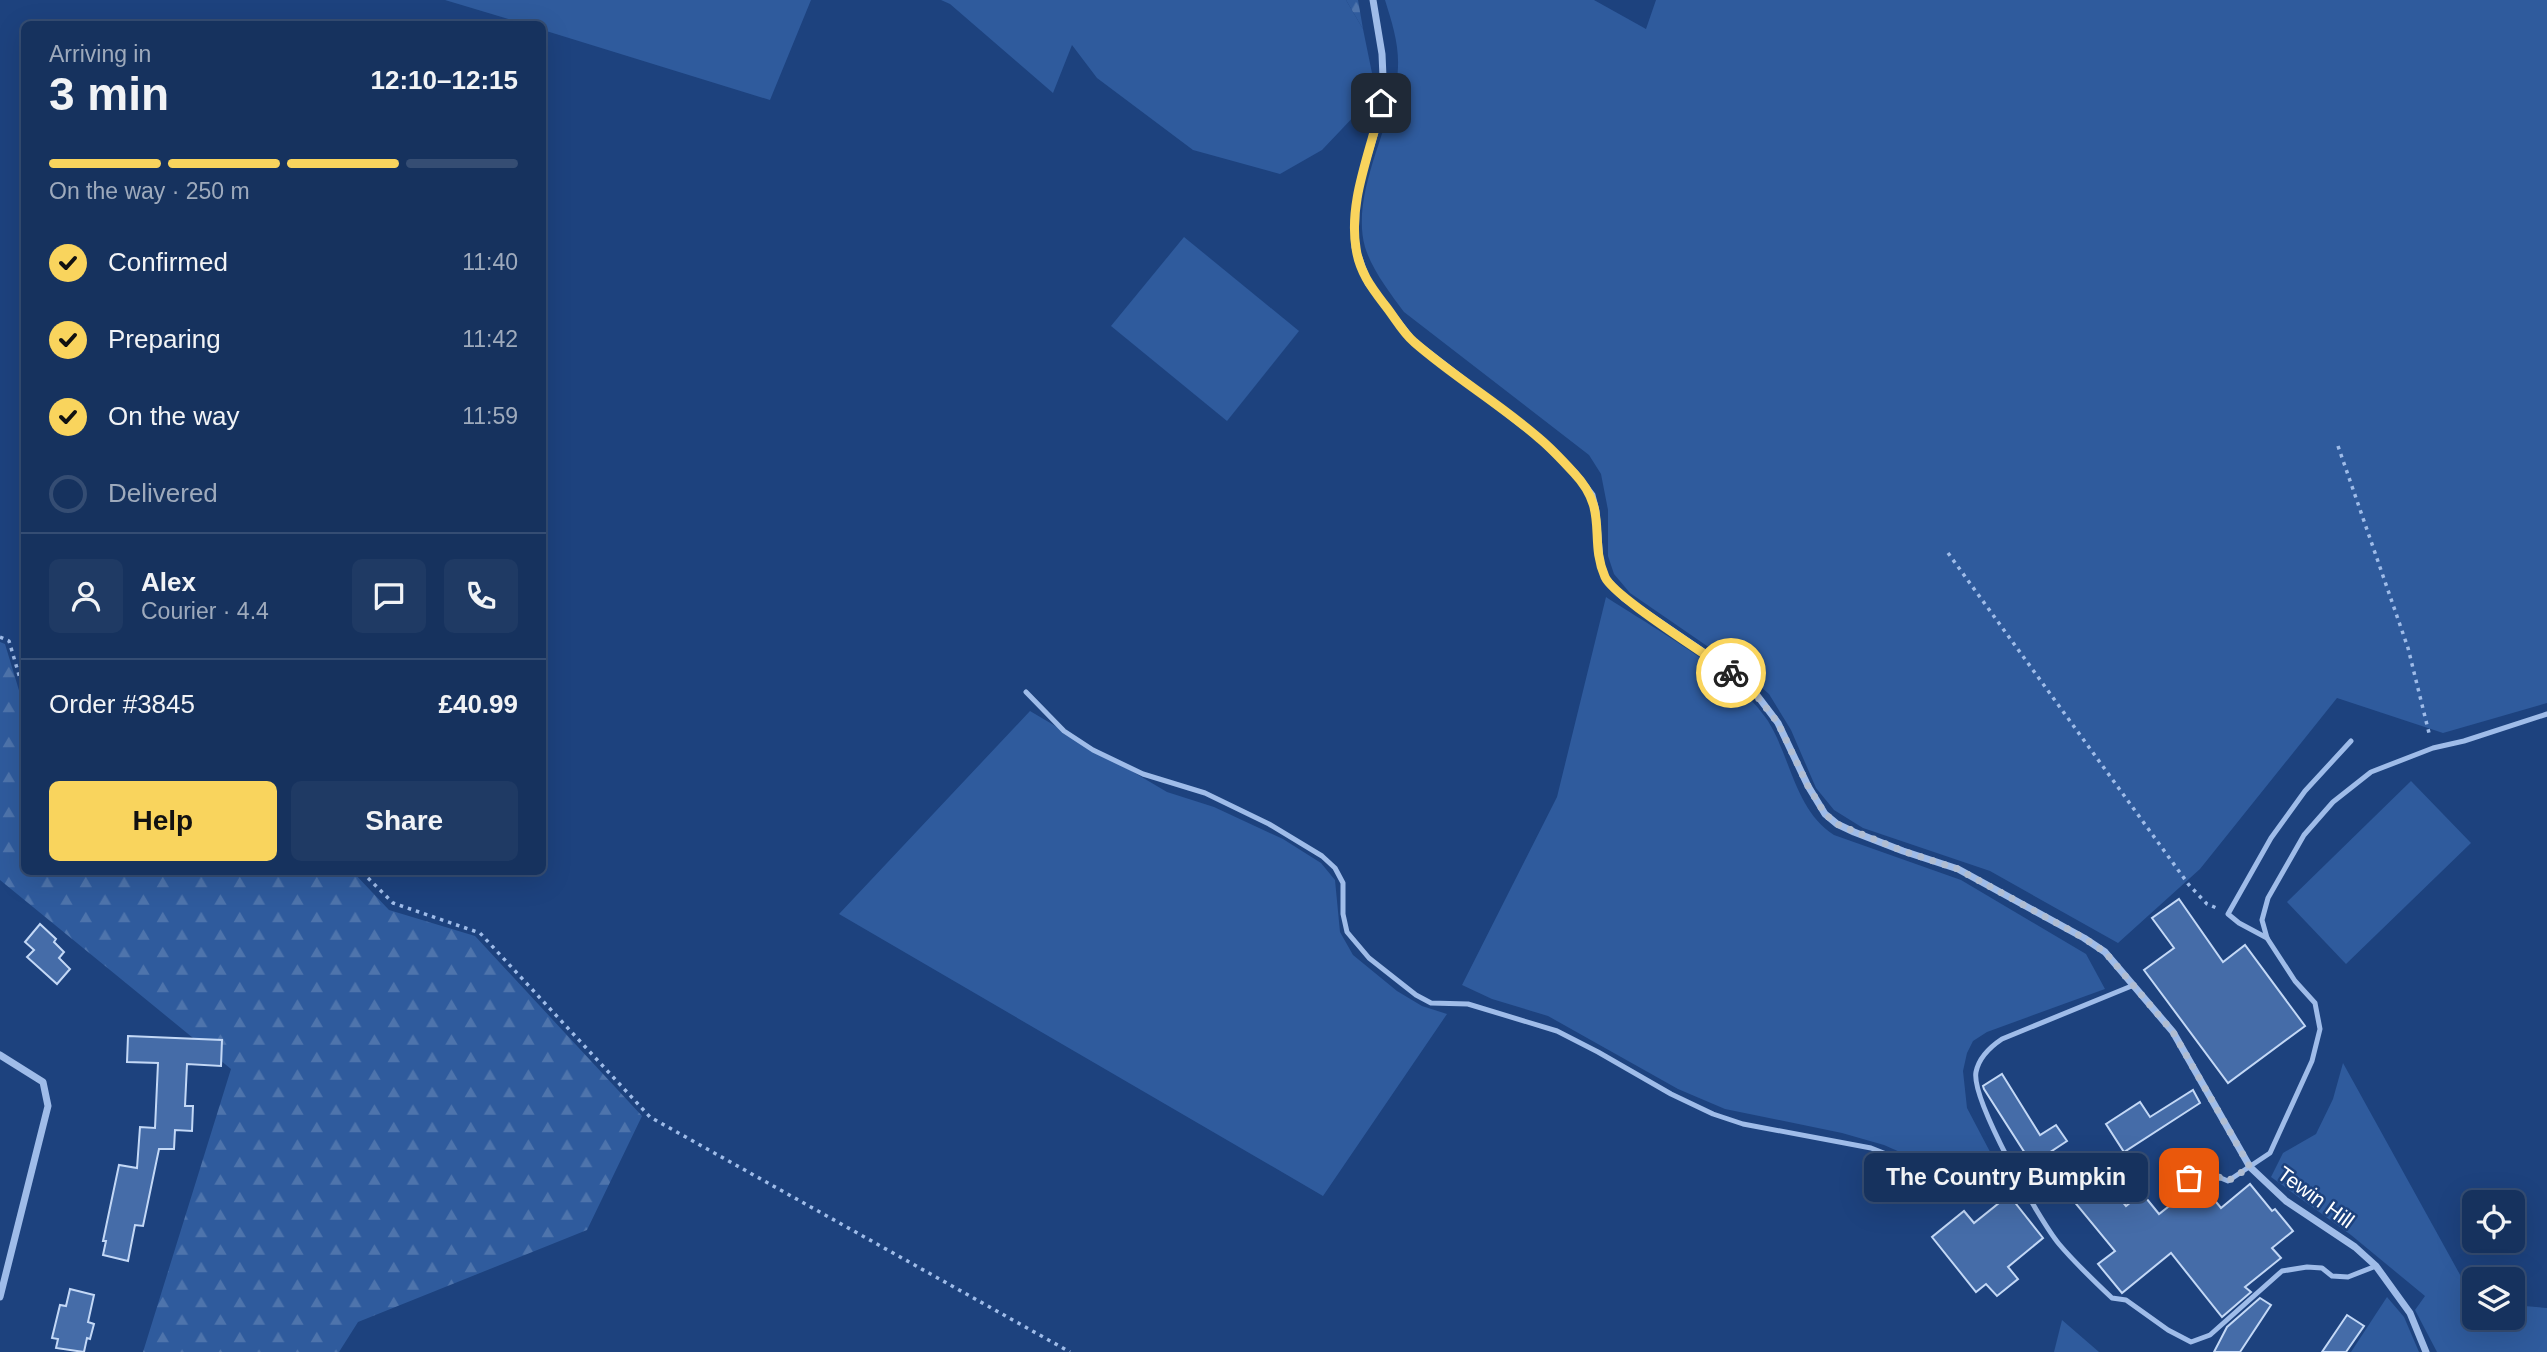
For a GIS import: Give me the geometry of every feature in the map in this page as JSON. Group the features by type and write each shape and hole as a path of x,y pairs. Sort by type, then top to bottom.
{"street":[{"name":"Tewin Hill","path":"1373,0 1382,54 1382,90 1376,132 1361,177 1356,207 1356,247 1368,283 1412,340 1540,439 1576,474 1591,495 1596,511 1600,561 1605,579 1624,598 1709,656 1752,690 1778,723 1808,786 1825,814 1837,824 1854,832 1958,869 2105,952 2173,1032 2250,1167 2286,1201 2355,1247 2376,1266 2410,1313 2427,1352"},
{"path":"0,1055 43,1082 48,1106 0,1297"}],"lane":[{"path":"1026,692 1064,731 1093,750 1143,774 1205,793 1269,824 1322,856 1335,868 1343,883 1343,914 1347,932 1369,958 1416,995 1432,1003 1468,1004 1556,1031 1671,1094 1713,1114 1744,1124 1871,1148 1980,1191 1993,1189 2019,1177"},
{"path":"2175,1186 2204,1171 2228,1181 2270,1153 2312,1061 2320,1029 2315,1003 2295,981 2267,938 2262,920 2268,898 2304,835 2333,802 2371,772 2433,748 2464,741 2547,714"},
{"path":"2267,938 2228,914 2271,838 2305,791 2351,741"},
{"path":"2134,985 2002,1039 1989,1048 1976,1069 1981,1102 2027,1193 2057,1242 2112,1298 2126,1300 2168,1330 2191,1342 2210,1335 2282,1271 2307,1267 2322,1268 2332,1276 2348,1277 2376,1266"},
{"path":"2027,1193 2064,1161 2079,1157 2097,1167 2132,1195"}],"path":[{"path":"2338,446 2408,648 2433,748"},
{"path":"1948,553 2189,885 2207,904 2228,914"},
{"path":"0,636 9,641 21,682"},
{"path":"365,875 393,903 480,933 650,1117 1070,1352"}],"green space":[{"path":"445,0 811,0 770,100 546,31 546,21 515,21"},
{"path":"941,0 1346,0 1363,29 1372,73 1359,111 1322,150 1280,174 1193,150 1097,78 1072,45 1053,93 950,4"},
{"path":"1346,0 1358,0 1363,29"},
{"path":"1385,0 1594,0 1646,29 1656,0 2547,0 2547,703 2443,733 2337,698 2200,869 2118,943 1990,871 1863,828 1834,810 1816,788 1791,730 1769,694 1739,668 1630,593 1614,574 1608,556 1608,510 1601,474 1589,455 1404,312 1377,273 1365,247 1362,228 1366,187 1392,103 1398,73 1396,41"},
{"path":"1184,237 1299,331 1227,421 1111,326"},
{"path":"1606,597 1716,669 1754,703 1776,735 1810,812 1834,835 1961,880 2086,954 2105,989 1987,1032 1973,1041 1967,1053 1963,1071 1967,1108 1998,1167 1988,1183 1980,1185 1961,1179 1884,1145 1842,1133 1725,1109 1678,1089 1548,1016 1492,999 1462,985 1557,797"},
{"path":"0,642 5,644 21,697 21,875 356,875 389,910 475,936 642,1116 587,1230 358,1322 339,1352 143,1352 231,1069 0,880"},
{"path":"1030,711 1167,792 1214,807 1283,839 1321,863 1335,880 1340,932 1353,955 1397,991 1422,1006 1447,1014 1323,1196 839,914"},
{"path":"2411,781 2471,843 2346,964 2287,902"},
{"path":"2343,1063 2462,1278 2462,1330 2525,1330 2525,1306 2547,1308 2547,1352 2437,1352 2415,1310 2425,1296 2351,1235 2271,1177 2283,1153 2316,1134 2333,1099"},
{"path":"2387,1297 2404,1317 2419,1352 2351,1352"},
{"path":"2062,1320 2099,1352 2054,1352"}],"building":[{"path":"2179,899 2223,962 2245,945 2305,1026 2228,1083 2144,970 2174,948 2152,918"},
{"path":"40,924 56,939 54,942 64,952 59,958 70,969 57,984 27,957 34,950 25,942"},
{"path":"128,1036 222,1040 221,1066 187,1064 185,1106 193,1106 192,1131 175,1130 174,1149 159,1149 143,1226 135,1225 128,1261 103,1255 106,1241 103,1241 119,1165 137,1168 140,1127 155,1128 158,1063 127,1062"},
{"path":"2002,1074 2040,1135 2056,1125 2067,1141 2032,1164 1983,1086"},
{"path":"2193,1090 2200,1103 2124,1152 2106,1124 2140,1102 2150,1117"},
{"path":"2097,1178 2104,1187 2108,1184 2126,1206 2142,1193 2159,1214 2200,1182 2221,1208 2250,1184 2293,1231 2272,1248 2281,1258 2245,1287 2251,1292 2222,1317 2171,1253 2122,1293 2098,1264 2115,1251 2072,1199"},
{"path":"2009,1195 2043,1238 2008,1267 2018,1279 1997,1296 1986,1284 1976,1292 1932,1237 1964,1211 1974,1223"},
{"path":"70,1289 94,1295 88,1322 94,1324 84,1352 56,1348 58,1339 52,1338 60,1305 66,1306"},
{"path":"2260,1298 2271,1305 2240,1352 2214,1352 2227,1327"},
{"path":"2347,1315 2364,1326 2346,1352 2322,1352"}],"way so far":[{"path":"1731,673 1752,690 1778,723 1808,786 1825,814 1837,824 1903,851 1958,869 2105,952 2173,1032 2250,1167 2228,1181 2204,1171 2189,1178"}],"place":[{"name":"The Country Bumpkin","path":"2189,1178"}],"route":[{"path":"1381,103 1376,132 1361,177 1356,207 1356,247 1368,283 1412,340 1540,439 1576,474 1591,495 1596,511 1600,561 1605,579 1624,598 1731,673"}]}
